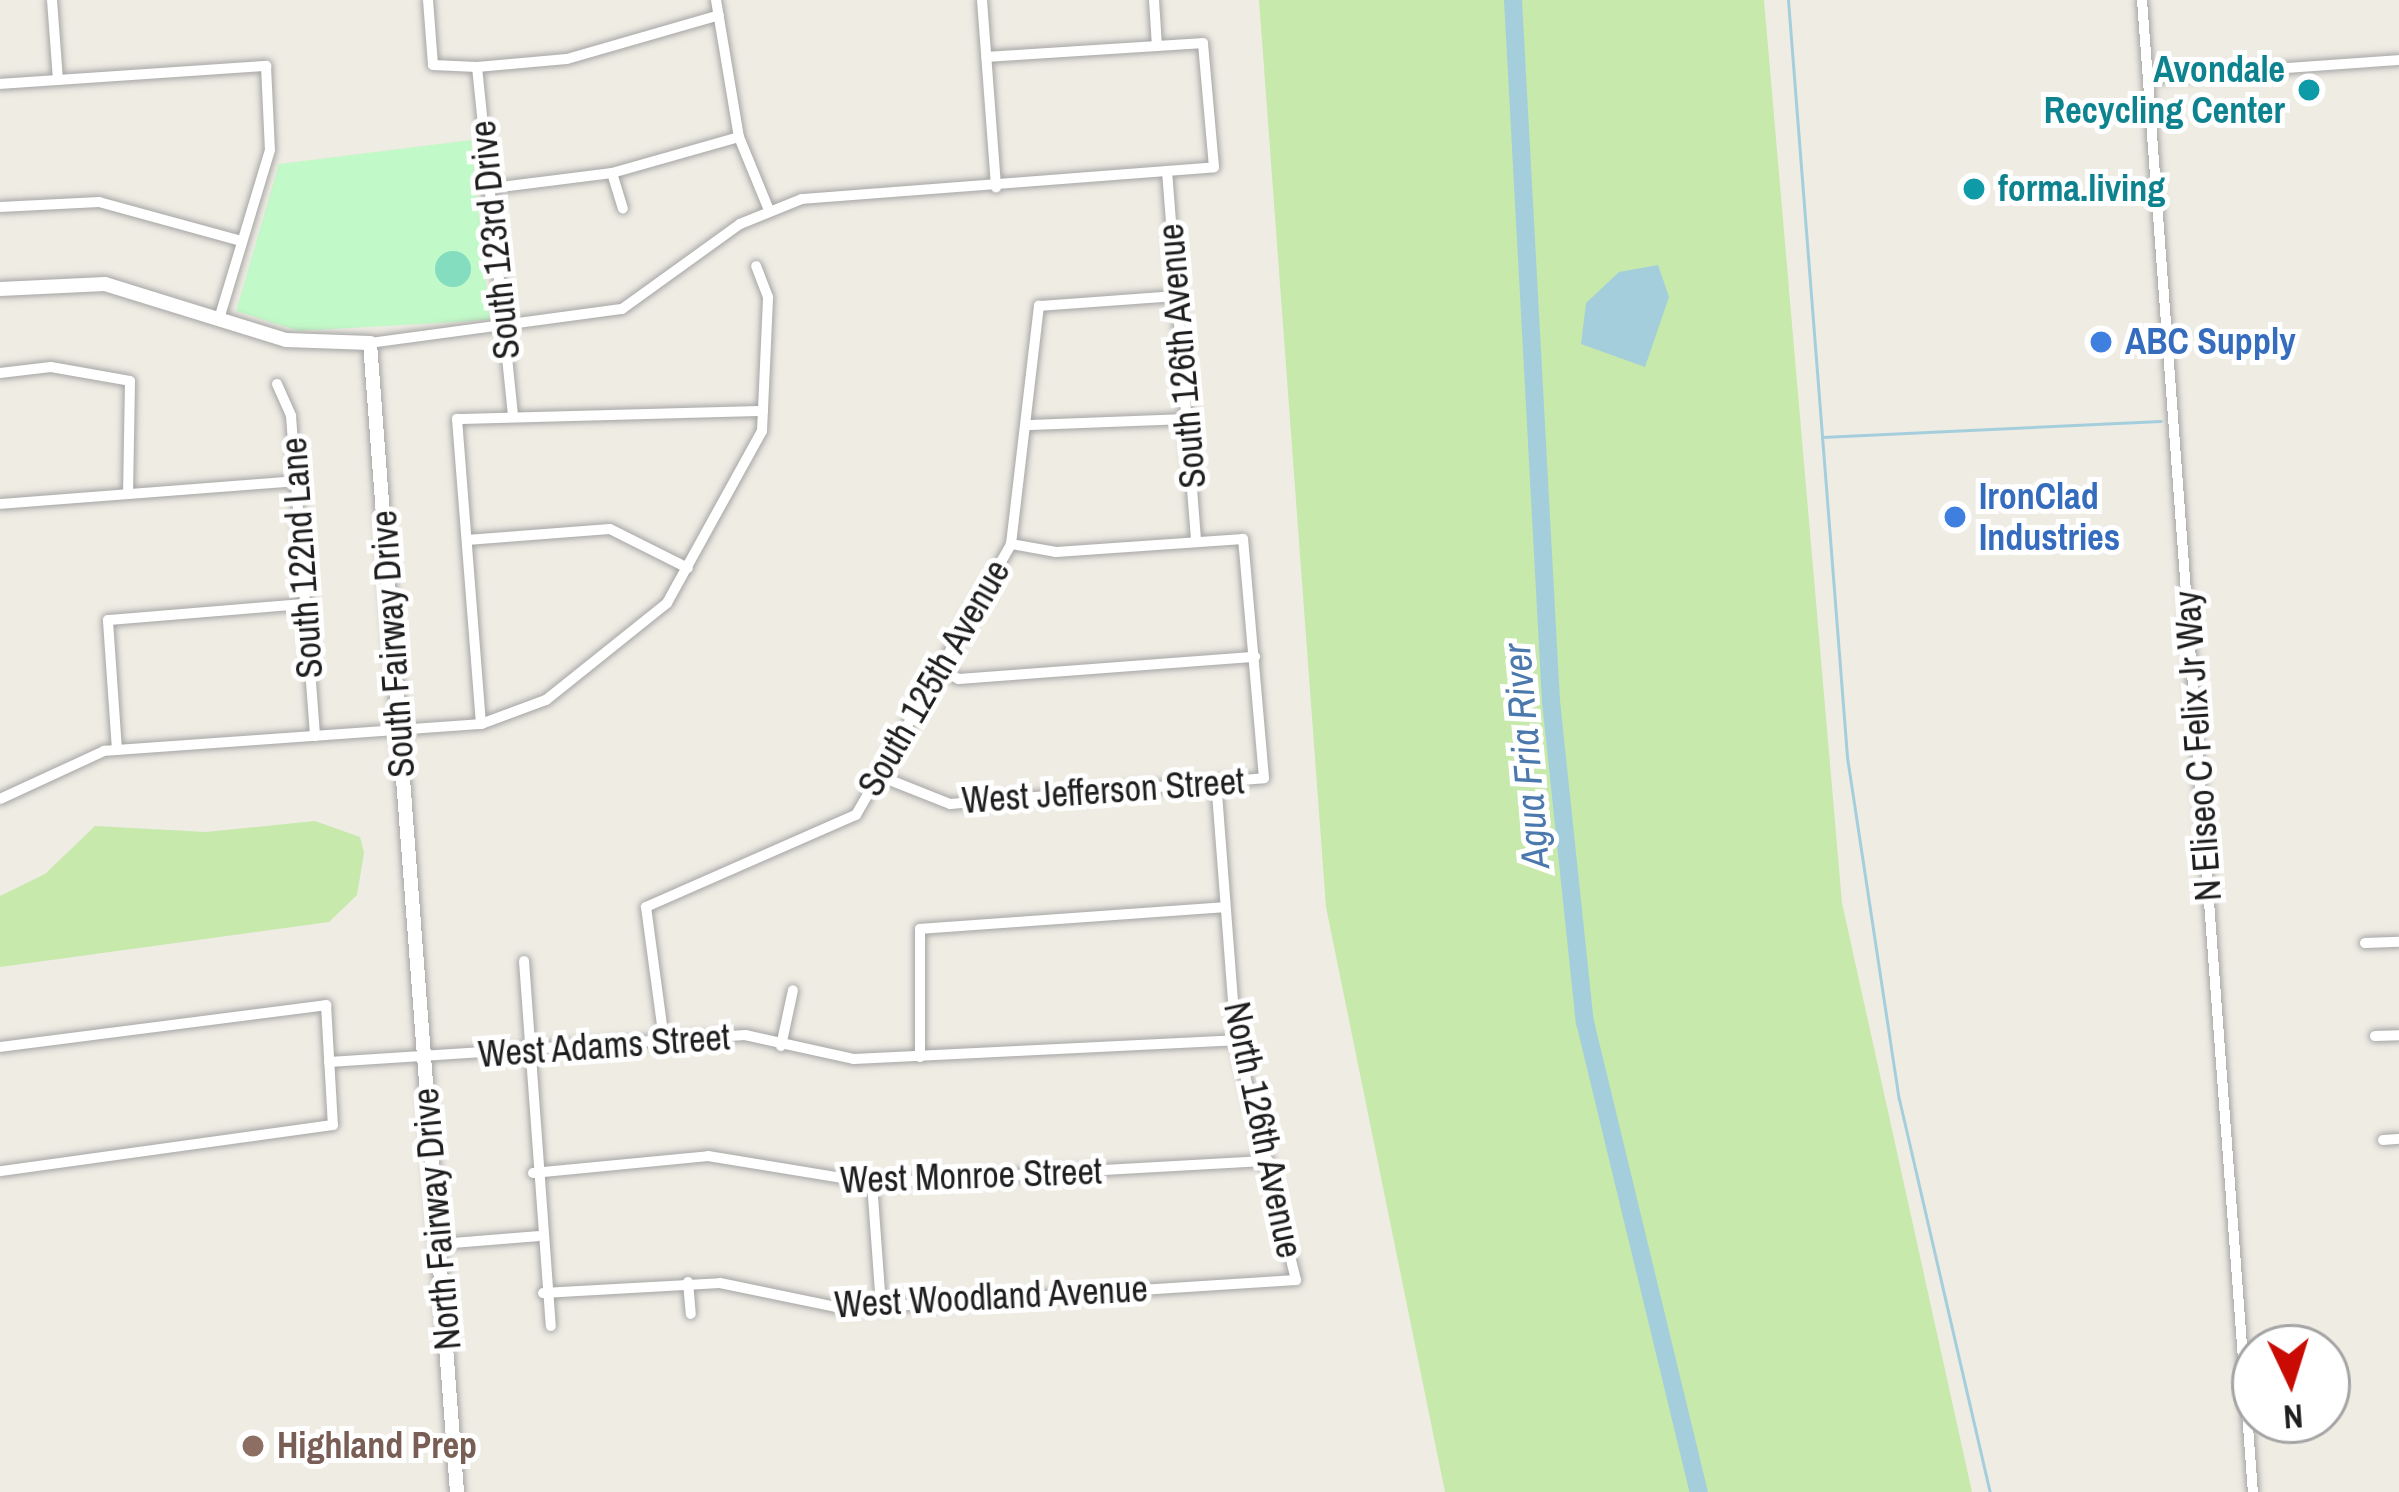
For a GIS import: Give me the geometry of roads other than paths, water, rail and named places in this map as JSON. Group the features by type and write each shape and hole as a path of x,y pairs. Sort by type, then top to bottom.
{"street":[{"path":"52,0 58,80"},
{"path":"428,0 434,65 477,67 567,59 719,15"},
{"path":"716,0 740,137 770,210"},
{"path":"982,0 996,188"},
{"path":"1154,0 1157,46"},
{"name":"N Eliseo C Felix Jr Way","path":"2142,0 2253,1492"},
{"path":"0,289 105,284 298,342 370,343 507,332 622,310 770,210 842,194 996,188 1214,167 1203,44 986,57"},
{"path":"2148,78 2399,60"},
{"path":"0,84 266,66 272,136 219,319"},
{"name":"South 123rd Drive","path":"477,67 485,189 507,332 513,412"},
{"path":"485,189 611,173 740,137"},
{"name":"South 126th Avenue","path":"1167,171 1196,541"},
{"path":"611,173 623,208"},
{"path":"0,207 99,202 242,241"},
{"path":"0,799 117,750 481,724 523,713 641,632 688,568 763,411 768,297 756,266"},
{"name":"South 125th Avenue","path":"664,1040 646,908 841,829 1011,544 1029,425 1039,306 1175,296"},
{"name":"South Fairway Drive","path":"370,343 416,945"},
{"path":"0,373 130,381 128,494"},
{"name":"South 122nd Lane","path":"277,384 296,481 315,736"},
{"path":"481,724 457,418 513,412 763,411"},
{"path":"1029,425 1187,419"},
{"path":"0,503 296,481"},
{"path":"466,540 610,529 688,568"},
{"path":"939,669 959,679 1255,657 1243,539 1056,552 1011,544"},
{"path":"117,750 108,620 304,604"},
{"name":"West Jefferson Street","path":"877,775 950,804 1264,778 1255,657"},
{"path":"920,1057 920,929 1226,908 1216,783"},
{"name":"North 126th Avenue","path":"1226,908 1236,1040 1296,1280"},
{"path":"2365,943 2399,942"},
{"name":"North Fairway Drive","path":"416,945 457,1492"},
{"path":"524,962 524,1050 533,1174 543,1293 551,1326"},
{"path":"782,1046 793,990"},
{"path":"0,1048 326,1005 333,1125 0,1171"},
{"path":"2375,1036 2399,1035"},
{"name":"West Adams Street","path":"329,1062 664,1040 920,1057 1236,1040"},
{"path":"2383,1140 2399,1139"},
{"name":"West Monroe Street","path":"533,1174 707,1156 872,1184 1268,1162"},
{"path":"872,1184 881,1306"},
{"path":"439,1244 538,1236"},
{"name":"West Woodland Avenue","path":"543,1293 688,1282 804,1306 881,1306 1296,1280"},
{"path":"688,1282 691,1314"}],"water":[{"path":"1658,265 1669,297 1645,367 1581,344 1586,303 1619,272"}],"waterway":[{"name":"Agua Fria River","path":"1513,0 1551,701 1585,1022 1699,1492"},
{"path":"1788,0 1847,757 1899,1099 1990,1492"},
{"path":"1822,437 2161,421"}],"place":[{"name":"Avondale Recycling Center","path":"2309,90"},
{"name":"forma.living","path":"1974,189"},
{"name":"ABC Supply","path":"2101,342"},
{"name":"IronClad Industries","path":"1955,517"},
{"name":"Highland Prep","path":"253,1446"}]}
